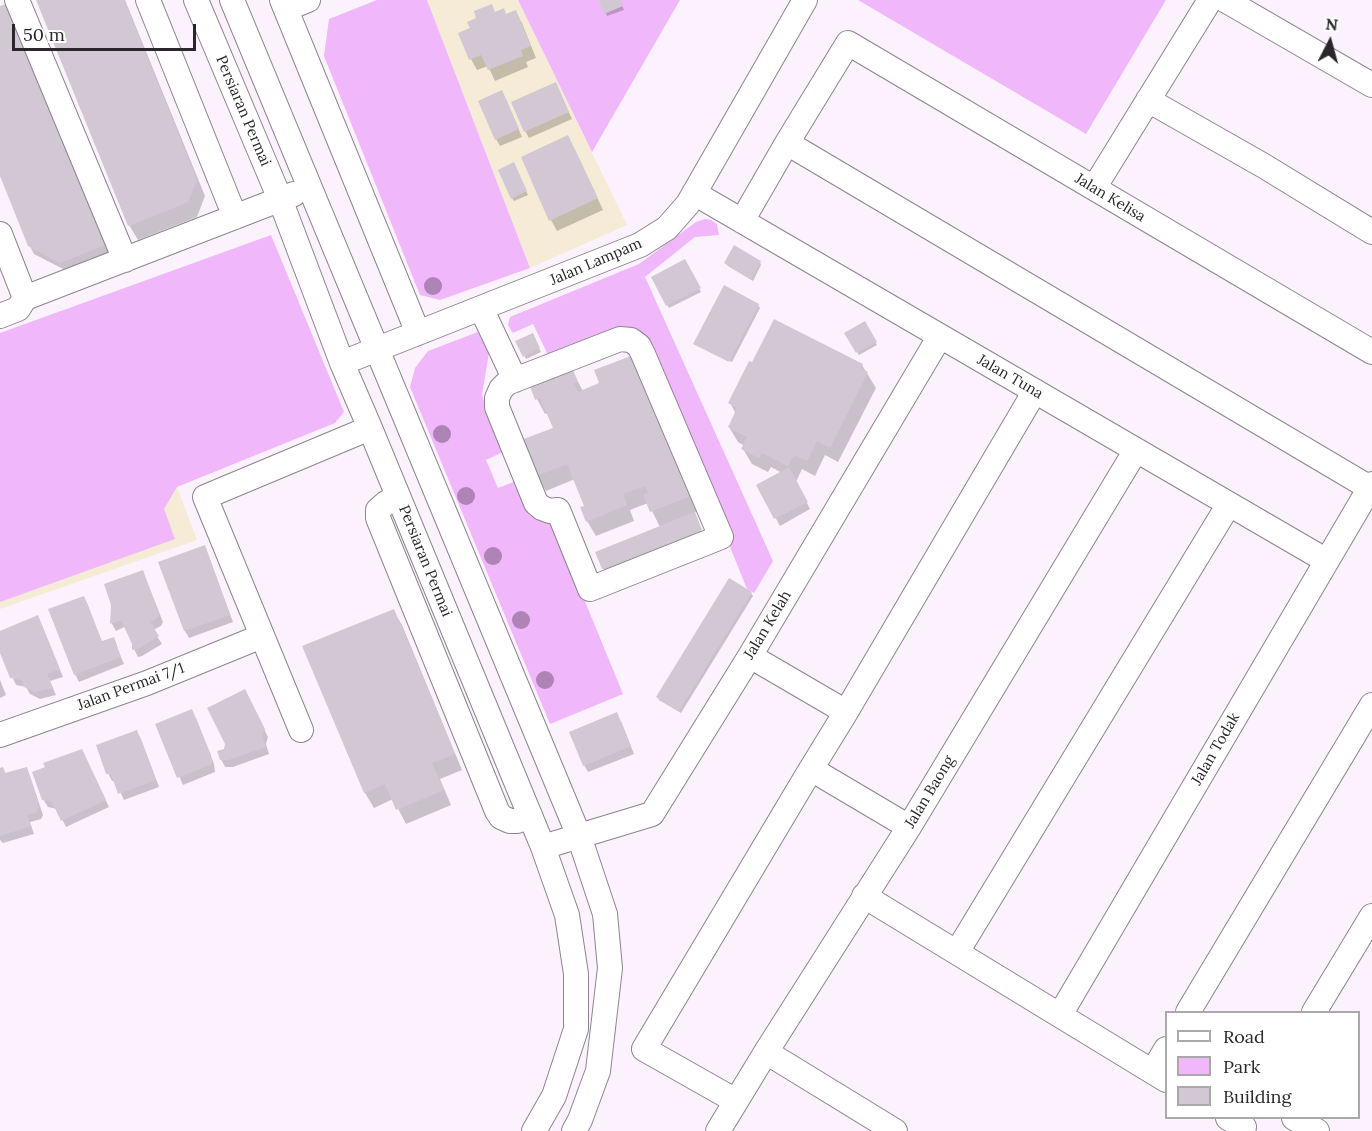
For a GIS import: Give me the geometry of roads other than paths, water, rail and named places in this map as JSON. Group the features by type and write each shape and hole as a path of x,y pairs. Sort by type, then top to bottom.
{"street":[{"path":"17,0 125,260"},
{"path":"148,0 235,217"},
{"name":"Persiaran Permai","path":"196,0 280,199 342,363 543,847 567,915 576,974 576,1029 554,1096 534,1131"},
{"path":"232,0 579,836 605,914 610,968 598,1071 574,1131"},
{"path":"308,0 284,5 418,333"},
{"name":"Jalan Lampam","path":"342,363 640,245 667,228 688,204 805,0"},
{"path":"1094,188 1210,0"},
{"path":"1225,0 1372,85"},
{"name":"Jalan Kelisa","path":"787,143 848,43 1372,352"},
{"path":"1148,100 1264,166 1372,232"},
{"path":"742,221 787,143 1371,486"},
{"path":"0,316 18,309 25,298 310,188"},
{"name":"Jalan Tuna","path":"694,193 1327,561"},
{"path":"0,234 25,298"},
{"path":"482,308 515,380"},
{"name":"Jalan Kelah","path":"543,847 652,814 750,656 940,336"},
{"path":"620,339 631,340 639,346 721,537 590,589 558,510 542,508 536,503 497,407 497,398 501,389 507,383 515,380 620,339"},
{"path":"736,1101 644,1049 1035,391"},
{"path":"301,730 205,497 370,428"},
{"name":"Jalan Baong","path":"718,1131 909,827 1136,450"},
{"name":"Jalan Todak","path":"1060,1015 1371,486"},
{"path":"957,952 1230,504"},
{"name":"Jalan Permai 7/1","path":"0,735 147,683 262,636"},
{"path":"750,656 846,712"},
{"path":"1189,1011 1372,705"},
{"path":"811,769 909,827"},
{"path":"864,896 1160,1076 1165,1057"},
{"path":"1315,1011 1372,916"},
{"path":"766,1052 895,1131"},
{"path":"1296,1119 1317,1131"}]}
